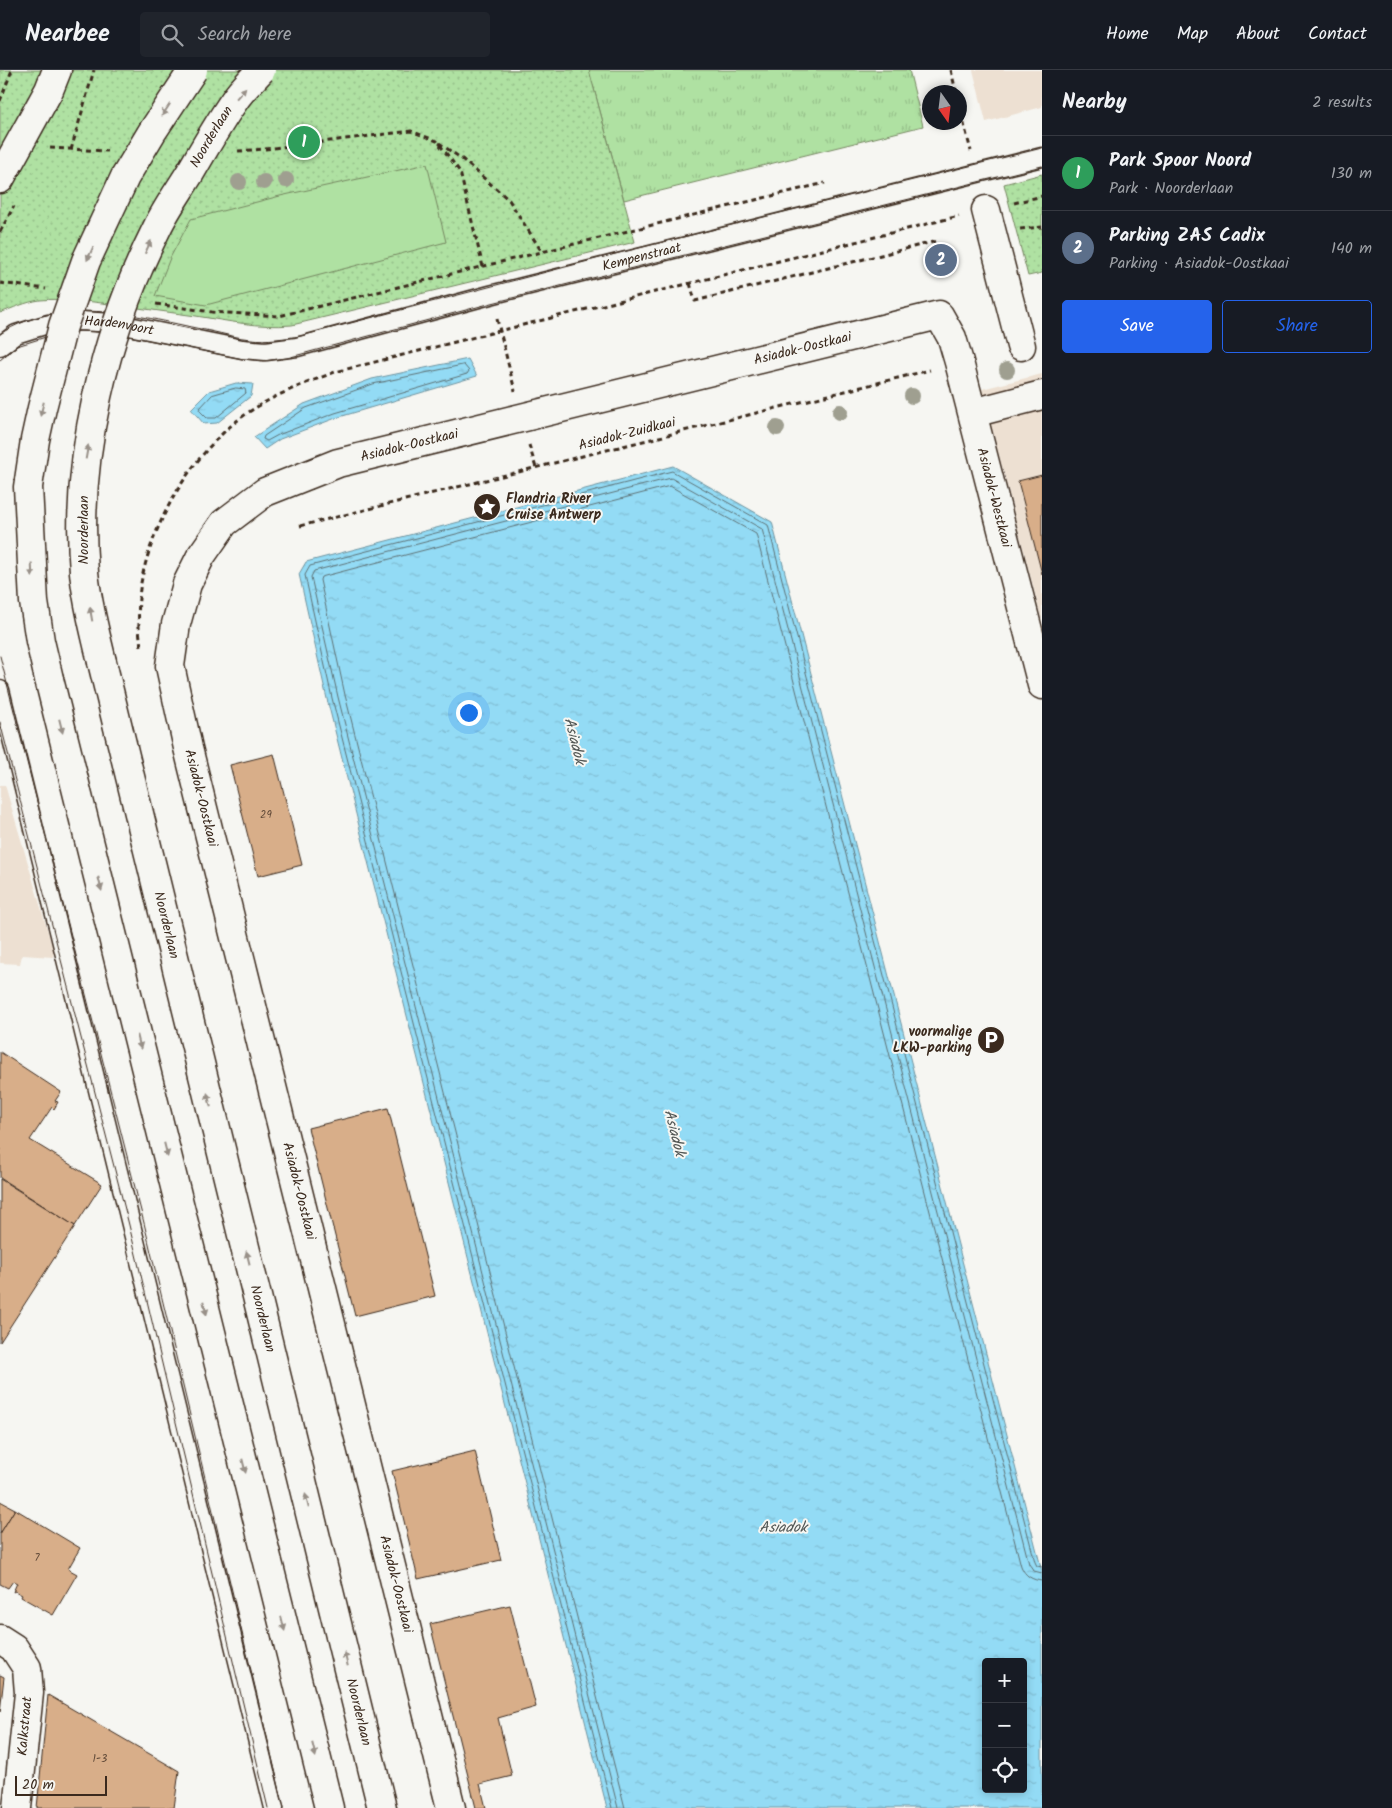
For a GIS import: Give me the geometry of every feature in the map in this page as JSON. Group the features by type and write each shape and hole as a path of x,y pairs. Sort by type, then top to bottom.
{"main road":[{"path":"0,179 49,90 57,70"},
{"path":"193,70 125,177 86,261 63,326 35,440 28,487 34,602 40,641 49,679 329,1808"},
{"name":"Noorderlaan","path":"261,70 234,101 157,226 135,275 109,351 97,398 86,461 83,523 84,572 91,617 382,1808"},
{"path":"986,210 1021,346"},
{"name":"Asiadok-Westkaai","path":"940,315 952,338 959,362 1042,685"},
{"name":"Asiadok-Oostkaai","path":"451,1808 188,748 170,666 176,624 187,584 201,556 224,523 265,492 338,463 940,315"},
{"path":"972,413 1042,395"},
{"name":"Kalkstraat","path":"7,1643 27,1668 29,1692 17,1808"}],"lane":[{"name":"Kempenstraat","path":"242,349 266,351 297,347 490,295 1042,157"},
{"name":"Hardenvoort","path":"0,346 16,334 48,324 80,321 114,323 242,349"},
{"path":"0,690 274,1808"}],"path":[{"path":"0,101 12,70"},
{"path":"71,150 94,70"},
{"path":"951,70 954,85"},
{"path":"265,149 411,130 437,141 462,159 509,200 542,252"},
{"path":"437,141 460,172 482,266"},
{"path":"961,150 970,148"},
{"path":"148,303 212,312 279,316 828,182"},
{"path":"500,332 986,210"},
{"path":"690,283 696,301 937,241"},
{"path":"0,283 46,289"},
{"name":"Asiadok-Zuidkaai","path":"300,526 959,362"}],"shaded area":[{"path":"973,70 1042,70 1042,107 986,122"},
{"path":"1042,374 1042,621 982,389"},
{"path":"0,785 5,785 54,952 53,957 22,955 20,964 0,963"}],"green space":[{"path":"0,70 589,70 635,242 292,325 244,324 109,304 48,299 20,305 0,313"},
{"path":"302,70 909,70 922,126 624,200 593,85"},
{"path":"427,164 446,242 206,305 155,296 170,258 191,219 280,196"},
{"path":"1042,174 1042,273 1028,276 1004,184"}],"water":[{"path":"468,359 477,376 336,418 280,439 265,449 254,437 304,404 372,379"},
{"path":"236,383 253,384 251,396 217,423 204,424 191,409 209,391"},
{"name":"Asiadok","path":"673,466 772,522 1042,1571 1042,1808 607,1808 327,699 299,574 306,562"}],"building":[{"path":"1042,475 1042,574 1018,481"},
{"path":"274,754 302,865 258,876 230,765"},
{"path":"0,1052 61,1092 55,1101 58,1102 54,1109 52,1107 30,1140 102,1184 75,1226 0,1178"},
{"path":"388,1108 435,1296 355,1316 308,1128"},
{"path":"0,1179 75,1226 0,1342"},
{"path":"475,1451 501,1560 418,1579 392,1471"},
{"path":"0,1501 15,1509 0,1534"},
{"path":"15,1509 80,1548 68,1569 77,1574 53,1615 21,1597 22,1595 15,1591 13,1592 17,1583 13,1581 8,1588 0,1584 0,1534"},
{"path":"510,1605 536,1707 498,1718 512,1776 480,1784 486,1808 476,1808 430,1624"},
{"path":"0,1675 4,1677 0,1712"},
{"path":"48,1695 179,1771 174,1808 37,1808"}],"tram line":[{"path":"0,334 25,322 50,314 77,311 131,315 257,340 301,336 619,253 1042,148"},
{"path":"0,360 17,346 49,336 80,331 113,333 243,359 263,361 287,358 492,303 1042,166"},
{"path":"0,656 144,1223 284,1808"},
{"path":"0,722 129,1225 268,1808"}],"place":[{"name":"Park Spoor Noord","path":"304,142"},
{"name":"Parking ZAS Cadix","path":"941,260"},
{"name":"Flandria River Cruise Antwerp","path":"487,507"},
{"name":"voormalige LKW-parking","path":"991,1040"}]}
